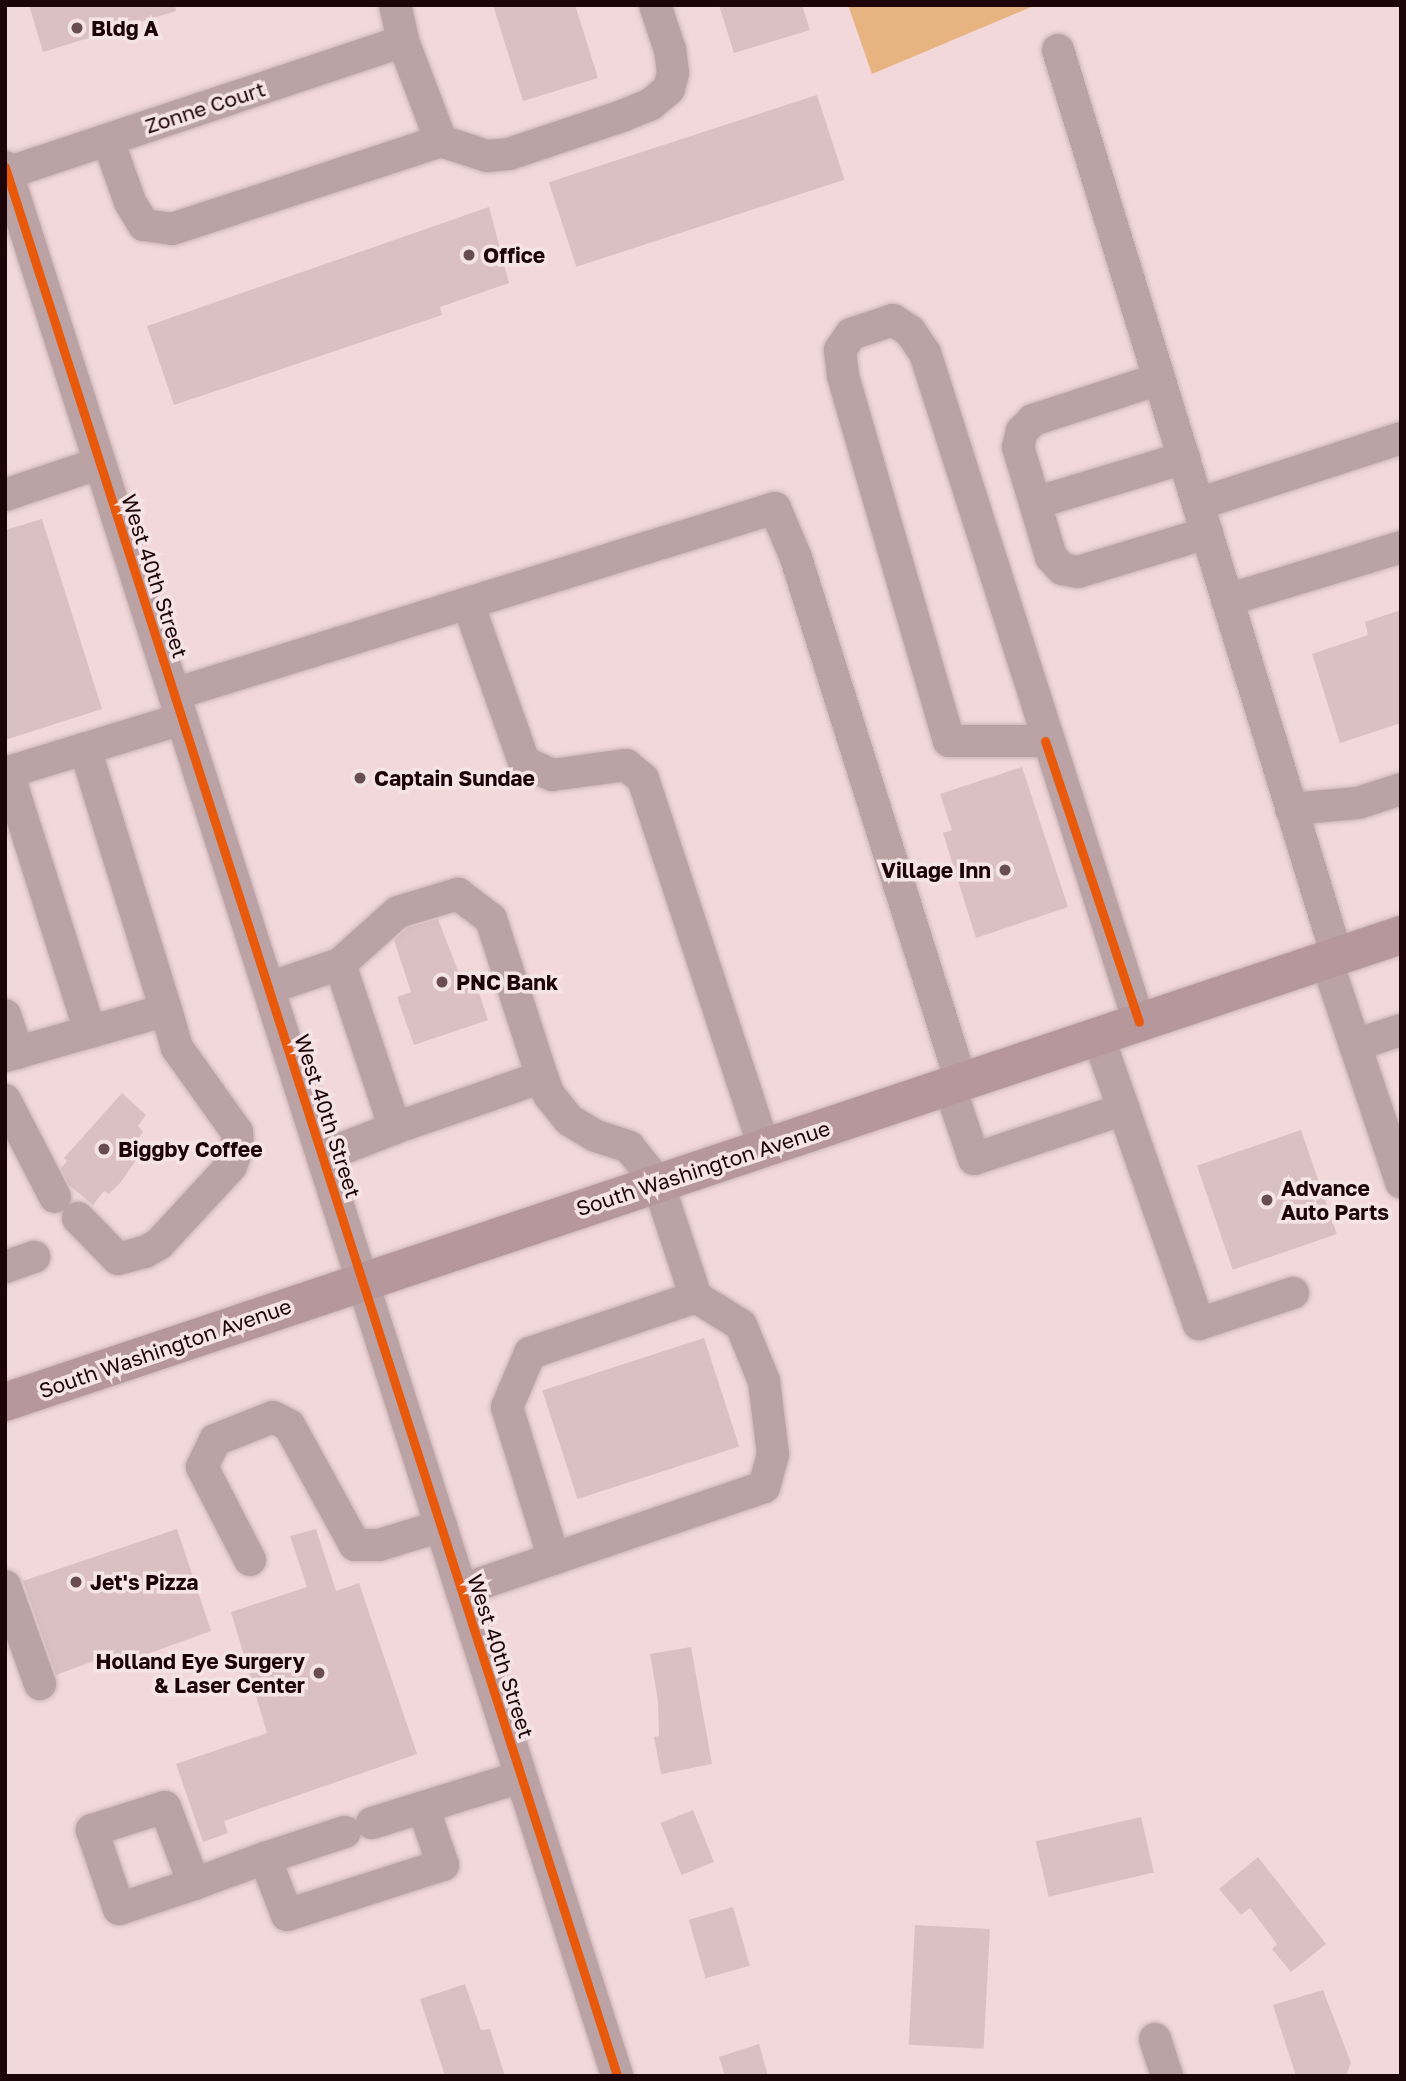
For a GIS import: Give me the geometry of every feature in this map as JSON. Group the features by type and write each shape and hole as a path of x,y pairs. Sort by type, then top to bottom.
{"main road":[{"name":"South Washington Avenue","path":"5,1402 1401,935"}],"street":[{"path":"395,5 403,41 441,141"},
{"path":"108,140 130,202 144,225 172,229 441,141 487,156 509,155 651,104 669,89 673,73 655,5"},
{"name":"Zonne Court","path":"6,170 108,140 403,41"},
{"path":"1058,50 1291,809 1355,1045 1401,1182"},
{"name":"West 40th Street","path":"6,170 617,2076"},
{"path":"1045,741 949,741 843,375 840,350 851,334 893,320 910,331 925,353 1045,741 1139,1022"},
{"path":"1160,379 1033,420 1022,431 1018,447 1051,557 1062,569 1078,572 1401,438"},
{"path":"1035,503 1184,458"},
{"path":"5,495 100,463"},
{"path":"90,1032 6,773 85,748 178,706 468,603 775,508 796,558 955,1083 974,1159 1124,1109"},
{"path":"1227,600 1401,547"},
{"path":"468,603 524,762 552,775 626,765 643,779 764,1147"},
{"path":"5,1100 66,1207 118,1259 145,1252 159,1244 231,1166 238,1147 237,1132 184,1060 85,748"},
{"path":"1291,809 1358,803 1401,789"},
{"path":"269,988 340,964 398,912 458,894 491,919 549,1095 569,1120 596,1136 629,1147 658,1183 696,1297 741,1325 764,1381 773,1454 764,1487 461,1590"},
{"path":"340,964 395,1128"},
{"path":"5,1015 12,1054 166,1010"},
{"path":"1355,1045 1401,1030"},
{"path":"1098,1036 1199,1324 1293,1293"},
{"path":"323,1156 542,1077"},
{"path":"554,1559 507,1407 530,1353 696,1297"},
{"path":"250,1560 202,1467 215,1440 273,1417 289,1425 355,1545 379,1545 441,1526"},
{"path":"5,1586 40,1684"},
{"path":"194,1884 265,1857 521,1777"},
{"path":"265,1857 287,1915 443,1865 423,1807"},
{"path":"1155,2039 1167,2076"}],"shaded area":[{"path":"848,5 1036,5 872,74"}],"building":[{"name":"Bldg A","path":"29,5 175,5 176,11 43,52"},
{"path":"493,5 575,5 598,78 523,101"},
{"path":"719,5 802,5 810,30 734,53"},
{"path":"817,95 845,180 576,267 549,182"},
{"path":"489,207 509,283 440,307 442,315 174,405 147,326"},
{"path":"42,519 102,709 5,740 5,530"},
{"path":"1401,610 1401,723 1340,743 1312,654 1368,635 1365,622"},
{"name":"Village Inn","path":"1022,767 1068,907 976,938 943,833 952,830 940,794"},
{"name":"PNC Bank","path":"438,919 458,971 472,972 488,1020 414,1045 397,997 411,992 394,940 407,928"},
{"name":"Biggby Coffee","path":"122,1093 146,1115 138,1126 143,1132 133,1145 141,1153 120,1183 109,1194 104,1191 93,1205 69,1185 61,1168 67,1161 64,1158"},
{"name":"Advance Auto Parts","path":"1301,1130 1337,1234 1233,1270 1197,1166"},
{"path":"704,1338 739,1446 578,1499 542,1391"},
{"path":"177,1529 211,1631 114,1666 110,1655 56,1675 23,1581"},
{"name":"Holland Eye Surgery & Laser Center","path":"316,1529 336,1591 359,1583 417,1754 224,1821 228,1833 203,1842 176,1764 267,1733 231,1612 307,1587 290,1536"},
{"path":"691,1647 712,1764 661,1774 654,1737 659,1736 658,1701 650,1654"},
{"path":"693,1810 714,1862 682,1875 661,1823"},
{"path":"1141,1817 1154,1873 1049,1897 1036,1841"},
{"path":"1258,1857 1326,1944 1291,1972 1272,1949 1277,1944 1250,1908 1241,1915 1219,1889"},
{"path":"733,1907 750,1966 706,1978 689,1920"},
{"path":"915,1925 990,1929 984,2049 909,2045"},
{"path":"465,1984 481,2030 490,2029 505,2076 445,2076 420,1999"},
{"path":"1323,1990 1351,2063 1346,2076 1296,2076 1273,2005"},
{"path":"759,2044 768,2076 725,2076 719,2057"}],"cycle path":[{"path":"5,167 617,2076"},
{"path":"1045,741 1139,1022"}],"place":[{"name":"Bldg A","path":"77,28"},
{"name":"Office","path":"469,255"},
{"name":"Captain Sundae","path":"360,778"},
{"name":"Village Inn","path":"1005,870"},
{"name":"PNC Bank","path":"442,982"},
{"name":"Biggby Coffee","path":"104,1149"},
{"name":"Advance Auto Parts","path":"1267,1200"},
{"name":"Jet's Pizza","path":"76,1582"},
{"name":"Holland Eye Surgery & Laser Center","path":"319,1673"}]}
